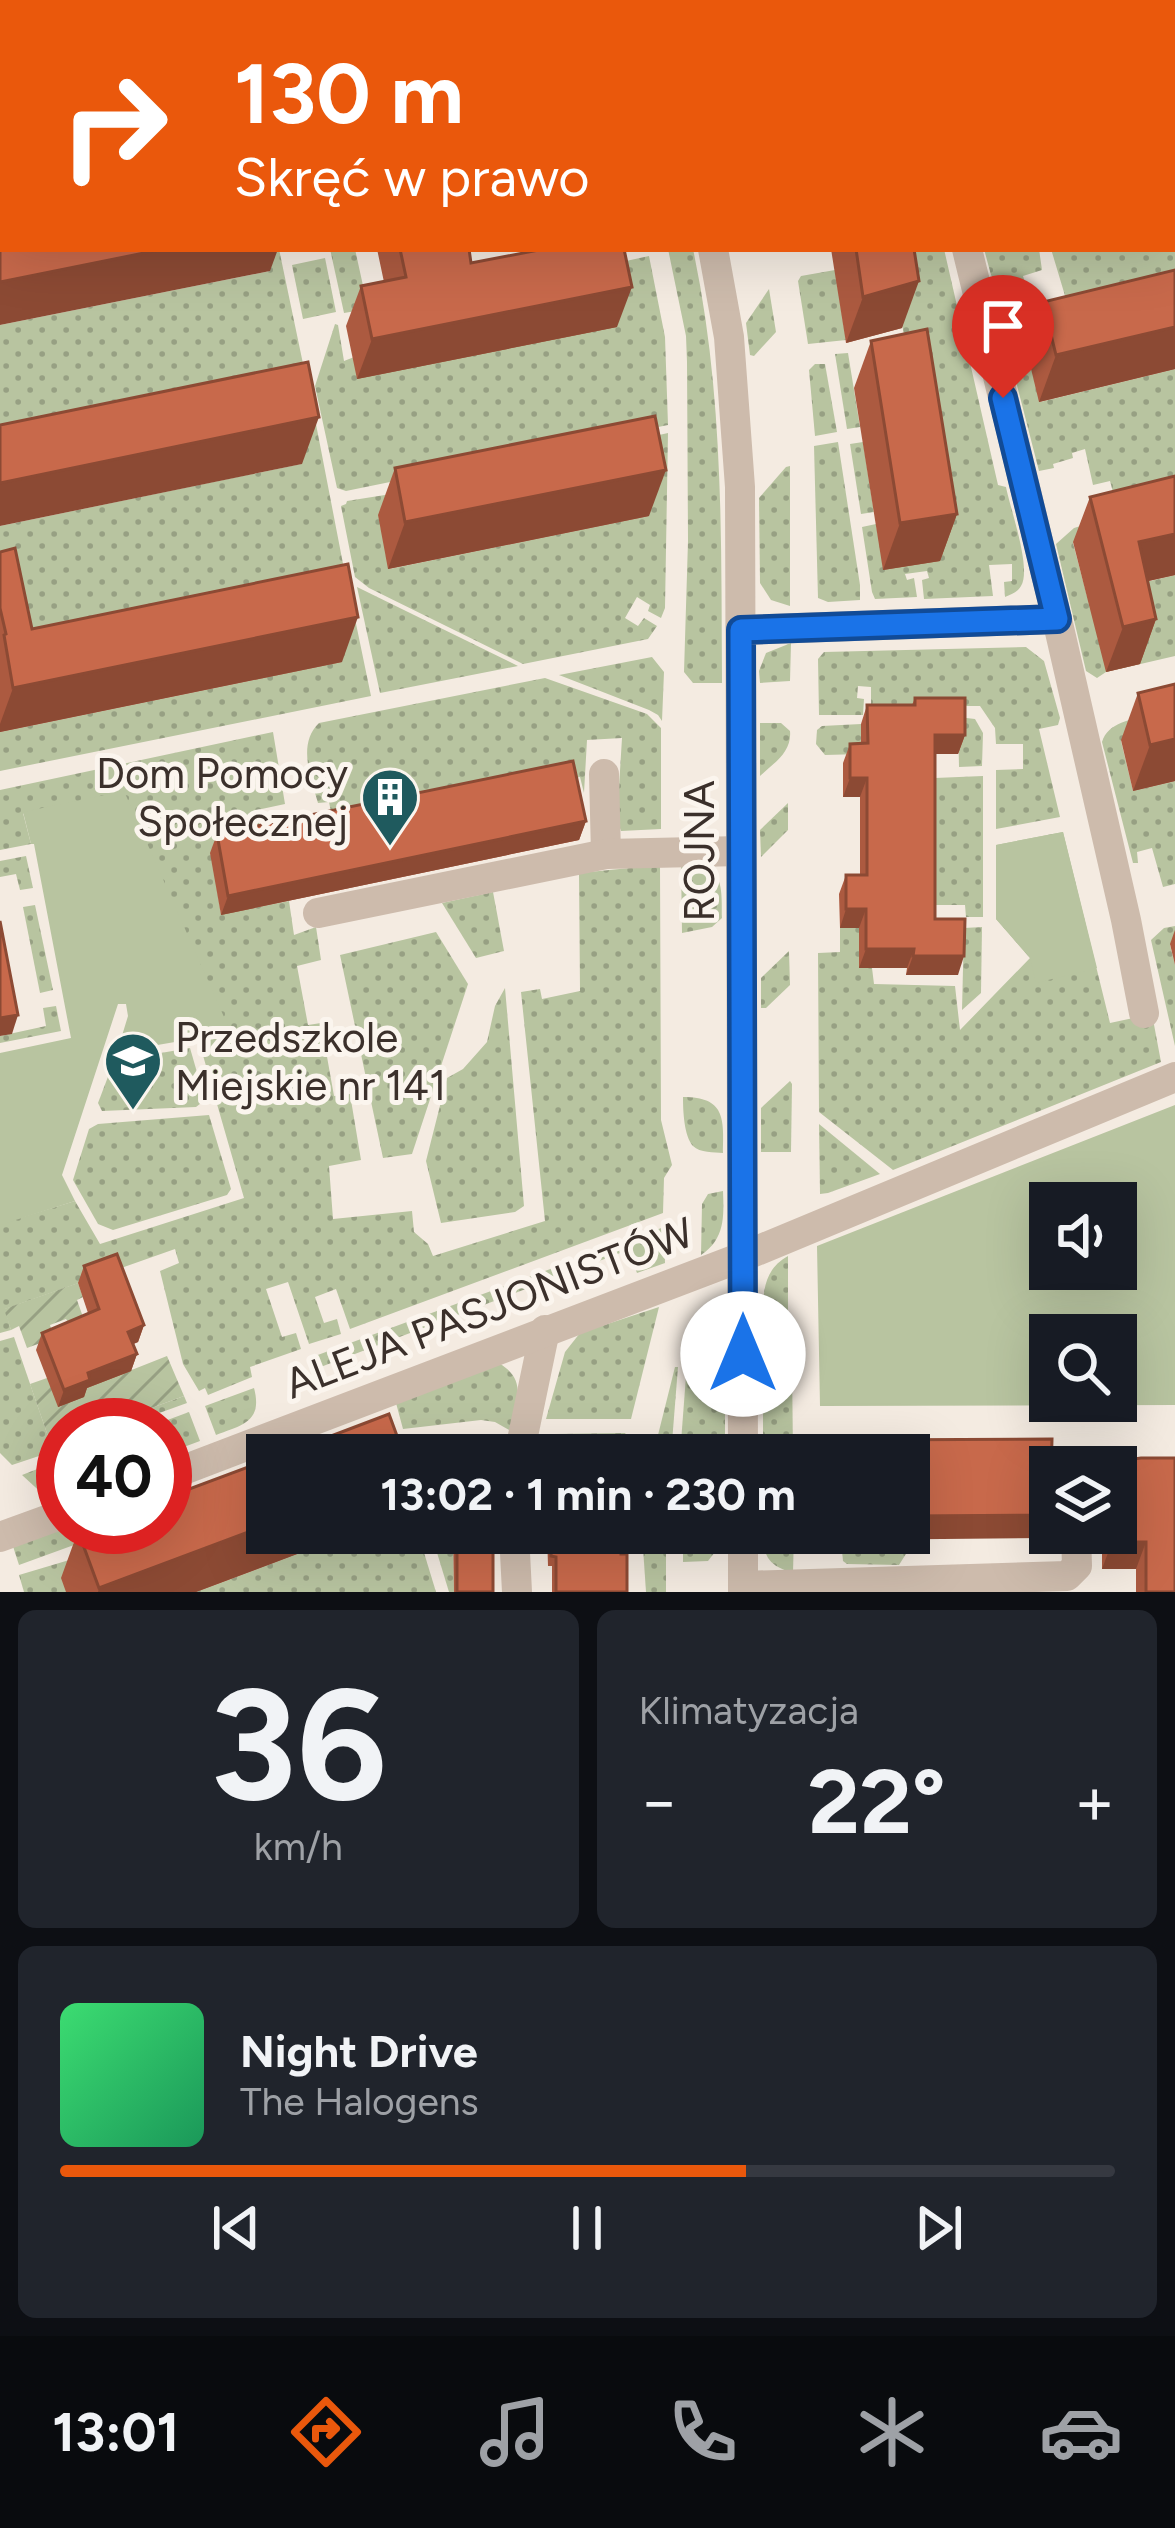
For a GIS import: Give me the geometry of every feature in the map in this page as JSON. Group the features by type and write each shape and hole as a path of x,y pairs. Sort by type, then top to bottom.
{"street":[{"name":"ROJNA","path":"713,252 729,337 740,487 743,1434"},
{"path":"968,252 1057,619 1144,1013"},
{"path":"741,630 1057,619"},
{"path":"604,774 606,854"},
{"path":"318,913 606,854 741,851"},
{"name":"ALEJA PASJONISTÓW","path":"192,1467 742,1257 1175,1077"},
{"path":"523,1434 544,1330"},
{"path":"0,1537 36,1524"},
{"path":"515,1554 517,1592"},
{"path":"743,1554 743,1589 1067,1576 1077,1566 1077,1554"}],"green space":[{"path":"267,252 280,252 306,378 0,440 0,325 270,271"},
{"path":"331,252 356,252 367,304 344,313"},
{"path":"669,252 694,252 710,358 719,465 722,683 693,683 684,672 686,336"},
{"path":"890,252 945,252 998,485 1006,487 1024,578 1016,592 1005,597 1004,582 1012,581 1012,564 989,565 993,596 924,599 922,580 929,578 927,571 905,574 907,580 914,578 917,597 875,599 862,527 876,524 884,569 940,560"},
{"path":"985,252 1039,252 1042,270 1023,276 1028,292 1037,289 1040,295 1016,301 1010,280 996,283"},
{"path":"1052,252 1175,252 1175,284 1069,309"},
{"path":"649,256 665,337 668,425 346,491 337,488 315,386 335,324 344,361 566,274"},
{"path":"325,258 336,312 303,319 292,265"},
{"path":"835,270 846,340 808,344 798,281 801,276"},
{"path":"769,289 776,332 750,355 746,323"},
{"path":"1056,324 1040,402 1175,369 1175,492 1117,507 1110,481 1093,485 1085,449 1053,464 1054,468 1039,471 1010,345 1024,331"},
{"path":"848,353 860,427 847,429 835,354"},
{"path":"825,364 837,432 815,436 809,370"},
{"path":"309,388 345,574 0,647 0,526 301,464"},
{"path":"668,433 665,608 661,618 637,597 625,618 638,626 644,618 657,626 648,639 523,664 355,577 341,506 347,501 410,491 389,569 648,516 596,449"},
{"path":"838,442 860,600 828,602 818,598 814,446"},
{"path":"863,442 874,512 861,514 850,444"},
{"path":"790,466 790,606 771,600 760,583 759,498"},
{"path":"1103,519 1073,543 1087,596 1175,575 1175,656 1097,678 1086,671 1056,544 1074,528"},
{"path":"348,585 371,696 0,771 0,732 341,662"},
{"path":"357,587 518,666 380,693"},
{"path":"791,643 790,681 760,683 766,653"},
{"path":"1026,647 1044,661 1060,718 1058,725 1039,729 1060,817 996,829 996,770 1023,769 1023,744 996,744 995,728 980,706 871,706 871,687 858,686 857,698 864,699 863,715 819,715 818,659 824,652"},
{"path":"652,657 664,672 662,721 649,710 559,675"},
{"path":"545,678 647,714 661,728 661,829 621,831 617,820 622,738 587,740 584,793 580,777 324,830 333,822 329,802 318,803 307,751 319,723"},
{"path":"1149,714 1121,741 1133,791 1175,781 1175,884 1163,887 1152,848 1137,852 1138,863 1133,863 1102,742 1115,726"},
{"path":"958,717 975,719 983,733 982,766 959,767"},
{"path":"760,723 781,723 790,731 790,738 785,751 760,776"},
{"path":"861,724 861,754 825,755 816,744 822,726"},
{"path":"273,732 285,804 257,810 262,842 211,853 221,914 289,901 294,935 316,927 321,960 297,966 308,1025 321,1023 334,1096 350,1094 361,1160 329,1166 333,1219 412,1211 414,1232 433,1256 545,1221 521,992 540,989 542,999 580,991 579,873 660,865 661,1120 672,1165 664,1178 663,1213 350,1329 336,1289 315,1297 324,1323 337,1319 341,1334 309,1344 288,1282 266,1289 282,1337 296,1333 301,1349 250,1367 252,1377 208,1395 205,1388 199,1391 183,1364 160,1271 179,1263 175,1249 5,1309 11,1330 0,1333 0,1224 75,1201 100,1244 244,1198 198,1038 227,1026 23,813 31,844 0,850 0,790"},
{"path":"983,776 983,917 966,917 965,905 934,905 935,778"},
{"path":"124,791 228,1026 198,1038 117,1052 128,1016 126,1004 118,1004 62,1175 75,1201 0,1225 0,1053 71,1038 34,844 23,812"},
{"path":"788,803 788,830 761,857 760,830"},
{"path":"1063,832 1110,1023 1152,1014 1161,1062 893,1170 819,1112 818,953 840,952 840,928 859,928 859,967 872,968 874,984 955,986 960,1030 1030,958 996,919 996,845"},
{"path":"1063,832 1097,968 1036,983 1030,958 996,919 996,845"},
{"path":"26,856 33,888 20,890 16,874 0,877 0,861"},
{"path":"681,864 705,868 717,878 722,918 712,927 682,933"},
{"path":"493,892 504,951 476,958 442,903"},
{"path":"35,905 53,990 40,993 23,907"},
{"path":"1175,926 1175,943 1170,945 1175,965 1175,1046 1151,940 1164,928"},
{"path":"982,927 981,993 962,1010 964,928"},
{"path":"436,932 468,984 412,1154 383,1158 340,955"},
{"path":"789,951 790,985 761,1008 761,978"},
{"path":"505,988 524,1206 515,1212 441,1223 426,1161 447,1078 463,1069 487,1042 495,1006"},
{"path":"56,1006 61,1031 0,1043 0,1036 46,1026 43,1008"},
{"path":"190,1048 205,1100 196,1107 102,1111 98,1103 114,1061"},
{"path":"790,1081 791,1152 761,1152 761,1108"},
{"path":"683,1097 707,1101 719,1112 723,1153 703,1151 690,1142"},
{"path":"1175,1105 1175,1405 1137,1405 1137,1314 1029,1314 1029,1405 820,1406 817,1246"},
{"path":"209,1115 231,1189 227,1195 113,1230 98,1224 73,1180 89,1129 98,1124"},
{"path":"819,1124 880,1174 820,1194"},
{"path":"723,1191 719,1235 701,1255 702,1204 708,1194"},
{"path":"664,1227 665,1263 637,1273 628,1250 318,1368 315,1356"},
{"path":"788,1256 788,1317 778,1325 763,1325 768,1277"},
{"path":"78,1283 83,1317 50,1325 54,1338 27,1348 19,1326 11,1330 4,1309"},
{"path":"659,1307 631,1419 546,1419 565,1352 580,1333"},
{"path":"14,1337 36,1401 36,1457 12,1465 0,1453 0,1341"},
{"path":"167,1356 184,1396 36,1401 30,1384 47,1378 81,1390"},
{"path":"499,1363 517,1385 511,1431 481,1420 403,1429 396,1403"},
{"path":"687,1363 725,1363 725,1434 682,1434"},
{"path":"763,1364 792,1364 793,1434 763,1434"},
{"path":"675,1367 678,1367 673,1434 658,1434"},
{"path":"254,1388 253,1415 216,1435 205,1406"},
{"path":"192,1420 200,1441 192,1444"},
{"path":"36,1470 36,1488 22,1475"},
{"path":"36,1528 36,1554 49,1554 19,1565 10,1537"},
{"path":"297,1554 424,1554 436,1592 196,1592"},
{"path":"437,1554 453,1554 454,1592 449,1592"},
{"path":"643,1554 666,1554 666,1592 646,1592"},
{"path":"683,1554 713,1554 708,1561 683,1562"},
{"path":"766,1554 793,1554 793,1573 779,1567"},
{"path":"842,1554 906,1554 899,1565 843,1561"},
{"path":"76,1558 66,1592 24,1592 19,1575"}],"building":[{"path":"0,252 149,252 0,282"},
{"path":"401,252 469,252 471,263 528,252 625,252 632,287 372,339 361,286 406,277"},
{"path":"856,252 914,252 919,281 863,297"},
{"path":"1175,270 1175,327 1056,355 1043,302"},
{"path":"927,329 957,514 900,523 871,341"},
{"path":"308,362 319,417 0,483 0,425"},
{"path":"655,416 666,470 405,522 395,468"},
{"path":"1175,476 1175,534 1139,542 1156,619 1123,627 1090,497"},
{"path":"15,548 32,629 348,564 358,617 13,688 0,608 0,552"},
{"path":"1175,684 1175,739 1150,745 1138,693"},
{"path":"915,698 965,698 965,735 935,735 935,919 965,919 964,956 913,956 914,949 866,949 866,909 846,909 846,875 867,875 867,778 850,778 850,744 868,743 867,705 915,705"},
{"name":"Dom Pomocy Społecznej","path":"573,761 586,821 228,896 217,834"},
{"path":"0,921 18,1015 0,1018"},
{"path":"117,1254 144,1325 128,1332 137,1354 88,1373 90,1380 64,1390 42,1333 99,1309 84,1266"},
{"path":"389,1414 396,1434 336,1434"},
{"path":"1052,1439 1052,1446 1029,1446 1029,1515 930,1516 930,1440"},
{"path":"1175,1458 1175,1592 1146,1592 1146,1542 1137,1542 1137,1459"},
{"path":"246,1468 246,1533 192,1553 192,1488"},
{"path":"86,1554 190,1554 99,1588"},
{"path":"457,1554 493,1554 493,1592 457,1592"},
{"path":"627,1554 627,1592 556,1592 556,1557 551,1556"}],"place":[{"name":"Dom Pomocy Społecznej","path":"390,848"},
{"name":"Przedszkole Miejskie nr 141","path":"133,1112"}],"route":[{"path":"743,1354 741,630 1057,619 1003,398"}]}
